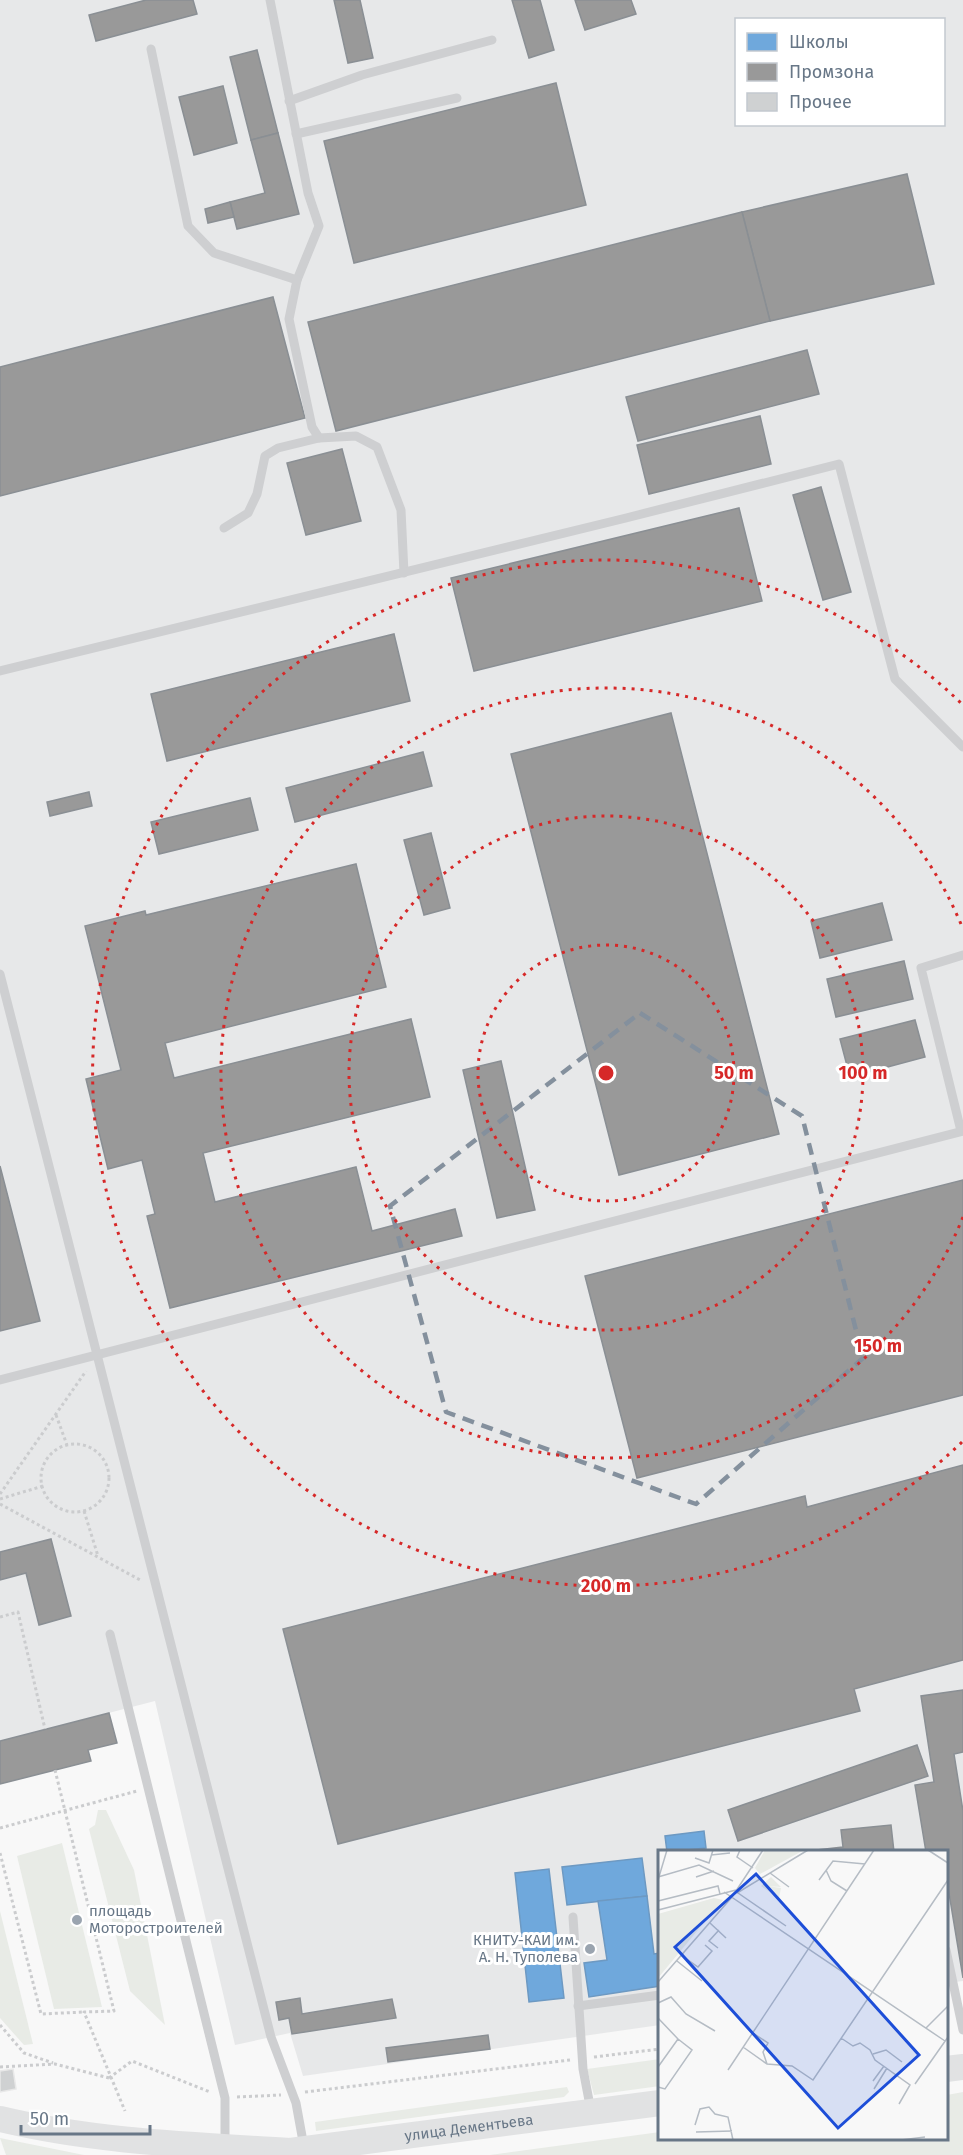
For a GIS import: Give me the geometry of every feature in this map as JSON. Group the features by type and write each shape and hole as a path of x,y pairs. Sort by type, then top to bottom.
{"main road":[{"path":"948,2069 963,2067"},
{"name":"улица Дементьева","path":"0,2119 48,2131 227,2152 294,2153 376,2147 658,2103"}],"lane":[{"path":"270,0 308,193 319,226 297,280 289,319 312,427 320,438"},
{"path":"289,101 362,75 492,40"},
{"path":"151,49 188,226 214,253 297,280"},
{"path":"296,134 457,98"},
{"path":"224,528 248,513 257,494 265,456 278,448 320,438 356,436 377,447 401,510 404,573"},
{"path":"0,671 839,464 896,679 963,747"},
{"path":"0,1380 962,1131 921,968 963,955"},
{"path":"0,974 271,2037 296,2103 294,2153"},
{"path":"110,1634 225,2098 227,2152"},
{"path":"573,1917 582,2058 591,2112"},
{"path":"948,1963 963,2030"},
{"path":"578,2006 658,1995"}],"path":[{"path":"0,1494 98,1355"},
{"path":"56,1415 68,1445"},
{"path":"68,1445 84,1445 92,1449 99,1454 108,1468 109,1477 105,1494 99,1502 84,1510 63,1509 47,1496 43,1486 44,1465 58,1449 68,1445"},
{"path":"0,1501 43,1486"},
{"path":"0,1501 157,1590"},
{"path":"84,1510 99,1558"},
{"path":"0,1617 18,1612 45,1729"},
{"path":"0,1854 41,2014 114,2011 55,1770"},
{"path":"0,1828 148,1788"},
{"path":"84,2012 124,2111"},
{"path":"0,2025 24,2053 55,2064 110,2078"},
{"path":"110,2078 132,2061 225,2098 293,2093 658,2049"},
{"path":"0,2067 55,2064"}],"highlighted area":[{"path":"640,1013 802,1116 863,1358 696,1504 446,1412 390,1206"}],"shaded area":[{"path":"0,0 963,0 963,1981 948,1983 948,1850 658,1850 658,2025 303,2076 290,2033 235,2045 155,1701 0,1741"},
{"path":"98,1810 106,1810 134,1870 165,2025 130,1991 89,1829 95,1825"},
{"path":"62,1843 102,2007 54,2009 17,1856"},
{"path":"0,1911 33,2044 24,2045 0,2018"},
{"path":"658,2059 658,2086 594,2095 587,2069"},
{"path":"567,2087 569,2092 564,2097 316,2131 315,2122"},
{"path":"963,2092 963,2155 490,2155 658,2132 658,2140 948,2140 948,2095"},
{"path":"0,2138 84,2155 6,2155"}],"building: Школы":[{"path":"704,1831 706,1848 667,1850 665,1836"},
{"path":"642,1858 647,1896 567,1905 562,1867"},
{"path":"549,1869 564,1998 529,2002 515,1873"},
{"path":"647,1896 654,1954 658,1953 658,1986 589,1997 584,1963 607,1960 598,1901"}],"building: Промзона":[{"path":"146,0 193,0 197,14 96,41 89,15"},
{"path":"334,0 360,0 373,58 348,63"},
{"path":"512,0 540,0 554,50 529,58"},
{"path":"575,0 631,0 636,14 585,30"},
{"path":"257,50 278,133 251,140 230,57"},
{"path":"556,83 586,205 354,263 324,141"},
{"path":"223,86 237,143 194,155 179,97"},
{"path":"278,133 299,214 237,229 230,202 265,193 251,140"},
{"path":"907,174 934,284 770,321 742,212"},
{"path":"230,202 234,217 208,223 205,209"},
{"path":"742,212 770,321 336,431 308,322"},
{"path":"273,297 305,418 0,496 0,367"},
{"path":"807,350 819,394 638,441 626,397"},
{"path":"760,416 771,464 649,494 637,445"},
{"path":"342,449 361,521 306,535 287,463"},
{"path":"821,487 851,592 823,600 793,495"},
{"path":"739,508 762,601 474,671 451,578"},
{"path":"394,634 410,701 167,761 151,694"},
{"path":"671,713 779,1134 619,1175 511,754"},
{"path":"423,752 432,786 295,822 286,788"},
{"path":"89,792 92,806 50,816 47,802"},
{"path":"250,798 258,830 159,854 151,822"},
{"path":"431,833 450,908 424,915 404,840"},
{"path":"356,864 386,987 165,1043 174,1078 411,1019 430,1097 203,1153 215,1202 356,1167 372,1231 455,1209 462,1236 170,1308 147,1216 155,1214 142,1160 108,1169 86,1079 121,1070 85,926 145,911 146,915"},
{"path":"882,903 892,940 820,958 811,921"},
{"path":"904,961 913,999 836,1017 827,979"},
{"path":"915,1020 925,1057 850,1077 840,1039"},
{"path":"501,1061 535,1210 497,1218 463,1070"},
{"path":"0,1166 40,1321 0,1331"},
{"path":"963,1180 963,1395 637,1478 585,1276"},
{"path":"963,1465 963,1660 854,1689 860,1711 338,1844 283,1629 805,1496 807,1507"},
{"path":"51,1539 71,1616 39,1625 26,1573 0,1580 0,1552"},
{"path":"963,1690 963,1752 954,1754 963,1811 963,1978 948,1887 948,1850 926,1850 915,1785 934,1782 921,1696"},
{"path":"109,1713 117,1743 88,1750 91,1761 0,1784 0,1741"},
{"path":"917,1745 928,1776 738,1841 728,1810"},
{"path":"891,1825 894,1850 817,1850 843,1847 841,1830"},
{"path":"300,1998 302,2014 392,1999 396,2018 292,2034 289,2018 279,2020 276,2002"},
{"path":"488,2035 490,2049 388,2062 386,2048"}],"building: Прочее":[{"path":"13,2069 16,2089 0,2092 0,2071"}],"place":[{"name":"площадь Моторостроителей","path":"77,1920"},
{"name":"КНИТУ-КАИ им. А. Н. Туполева","path":"590,1949"}]}
